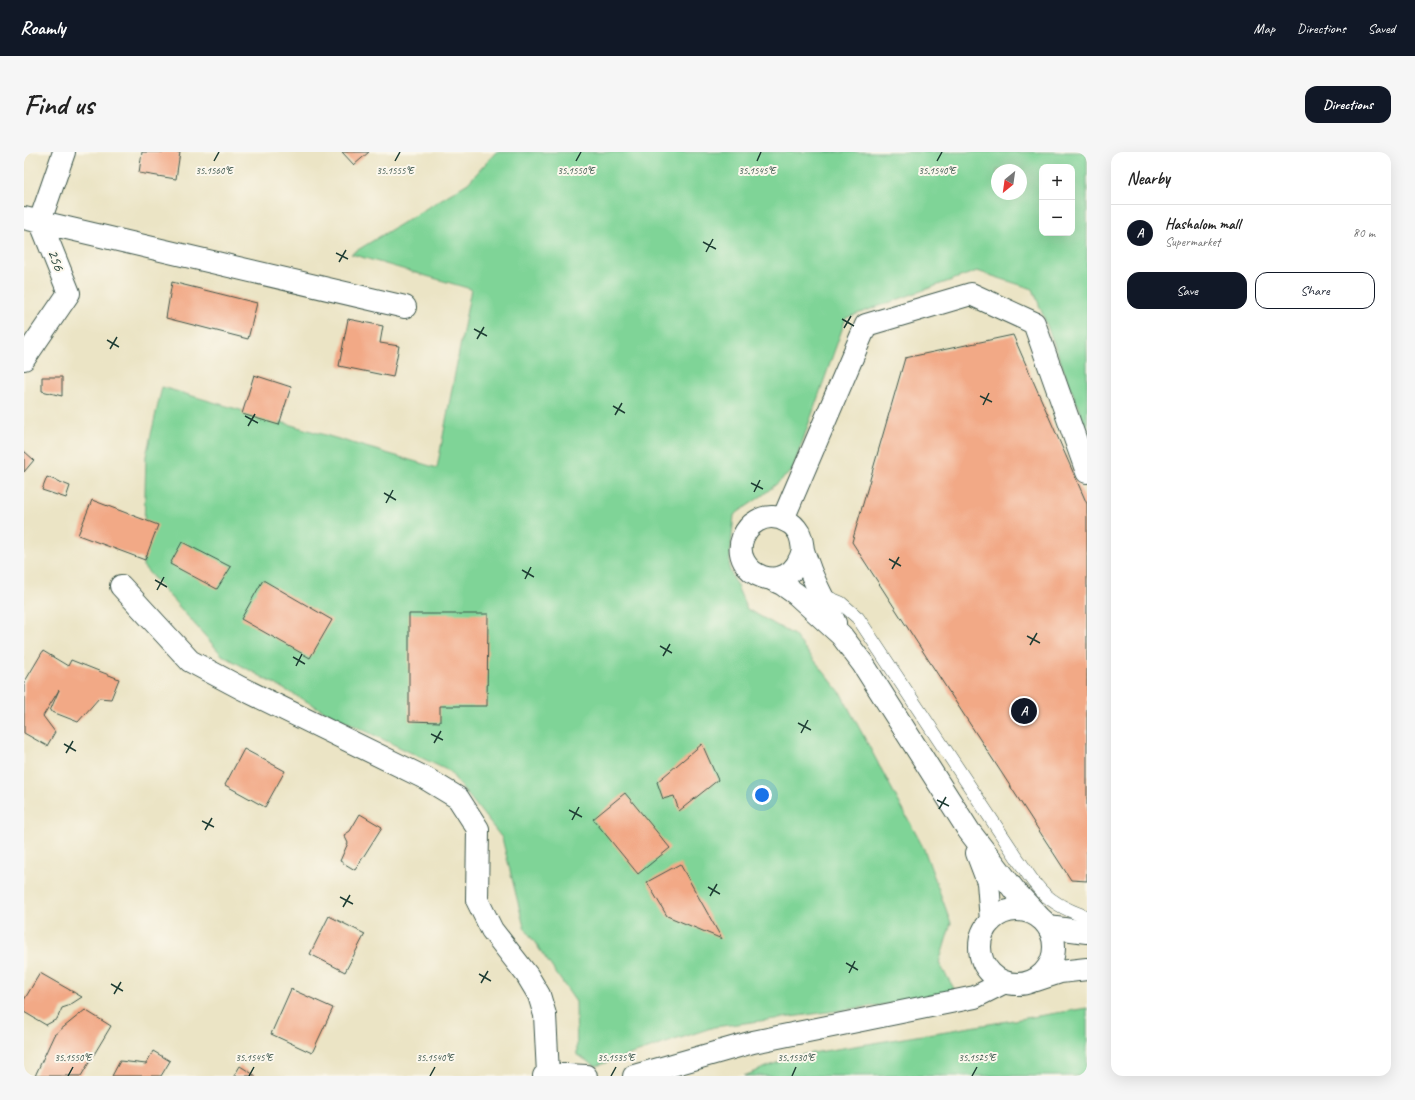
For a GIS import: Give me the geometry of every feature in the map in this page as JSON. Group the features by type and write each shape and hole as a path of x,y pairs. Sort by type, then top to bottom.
{"street":[{"path":"64,152 32,220 405,307"},
{"name":"256","path":"24,359 69,293 32,220"},
{"path":"783,519 866,325 970,294 1034,323 1087,472"},
{"path":"841,635 810,570 798,531 792,524 783,519 772,517 762,518 753,523 746,531 742,541 741,552 744,562 750,570 759,576 782,584 796,594 841,635 863,664 969,831 1021,898 1044,922 1052,936 1054,945 1053,955 1050,965 1036,980"},
{"path":"771,579 780,578 789,574 796,568 801,560 803,550"},
{"path":"121,586 190,661 241,688 425,778 458,798 478,829 477,900 492,930 527,975 541,1001 545,1015 546,1075 586,1076"},
{"path":"969,831 988,882 991,922"},
{"path":"1087,932 1044,922 1029,912 1015,911 1001,914 991,922 984,932 981,944 982,956 986,967 994,976 1005,982 1016,984 1026,983 1060,972 1087,969"},
{"path":"634,1076 753,1042 975,997 1005,982"}],"lane":[{"path":"822,595 841,603 858,618 1018,861 1038,888 1052,900 1073,912 1087,917"},
{"path":"1018,861 1021,898"}],"green space":[{"path":"496,152 1087,152 1087,430 1033,289 977,271 846,318 792,471 763,495 734,515 729,568 747,609 794,635 840,692 924,849 951,923 939,963 958,995 714,1027 596,1066 577,1055 576,1002 524,927 502,838 449,771 324,711 222,655 143,566 146,456 162,387 437,468 471,289 351,254 468,183"},
{"path":"1087,1008 1087,1076 744,1076 794,1056"}],"building":[{"path":"142,152 180,152 176,179 139,173"},
{"path":"342,152 369,152 354,165"},
{"path":"172,282 257,303 248,339 166,318"},
{"path":"348,319 383,326 380,343 399,346 393,377 339,366"},
{"path":"1013,335 1087,504 1087,881 1071,880 852,542 905,358"},
{"path":"254,375 291,387 279,425 242,414"},
{"path":"42,377 62,377 62,396 42,391"},
{"path":"24,451 34,460 24,472"},
{"path":"47,477 70,486 66,498 42,490"},
{"path":"92,500 158,525 145,560 78,535"},
{"path":"182,542 231,567 217,589 170,564"},
{"path":"263,580 332,620 310,658 241,619"},
{"path":"409,614 488,614 487,706 440,706 440,722 409,721"},
{"path":"43,651 68,666 71,660 119,679 111,699 99,698 78,722 50,711 59,690 43,716 55,732 47,746 24,733 24,683"},
{"path":"702,744 718,780 679,811 674,796 663,799 657,782"},
{"path":"244,749 285,771 265,807 225,785"},
{"path":"625,793 670,848 638,874 593,819"},
{"path":"360,814 382,827 355,870 340,861 348,843 344,835 350,831"},
{"path":"680,864 722,939 667,916 647,882"},
{"path":"329,916 365,934 345,972 310,954"},
{"path":"40,973 82,997 62,1008 57,1019 46,1025 24,1012 24,1000"},
{"path":"291,989 333,1008 312,1053 271,1034"},
{"path":"85,1010 111,1026 81,1076 35,1076 54,1035"},
{"path":"153,1051 170,1061 161,1076 112,1076 120,1061 146,1064"},
{"path":"240,1066 256,1076 234,1076"}],"place":[{"name":"Hashalom mall","path":"1024,711"}]}
